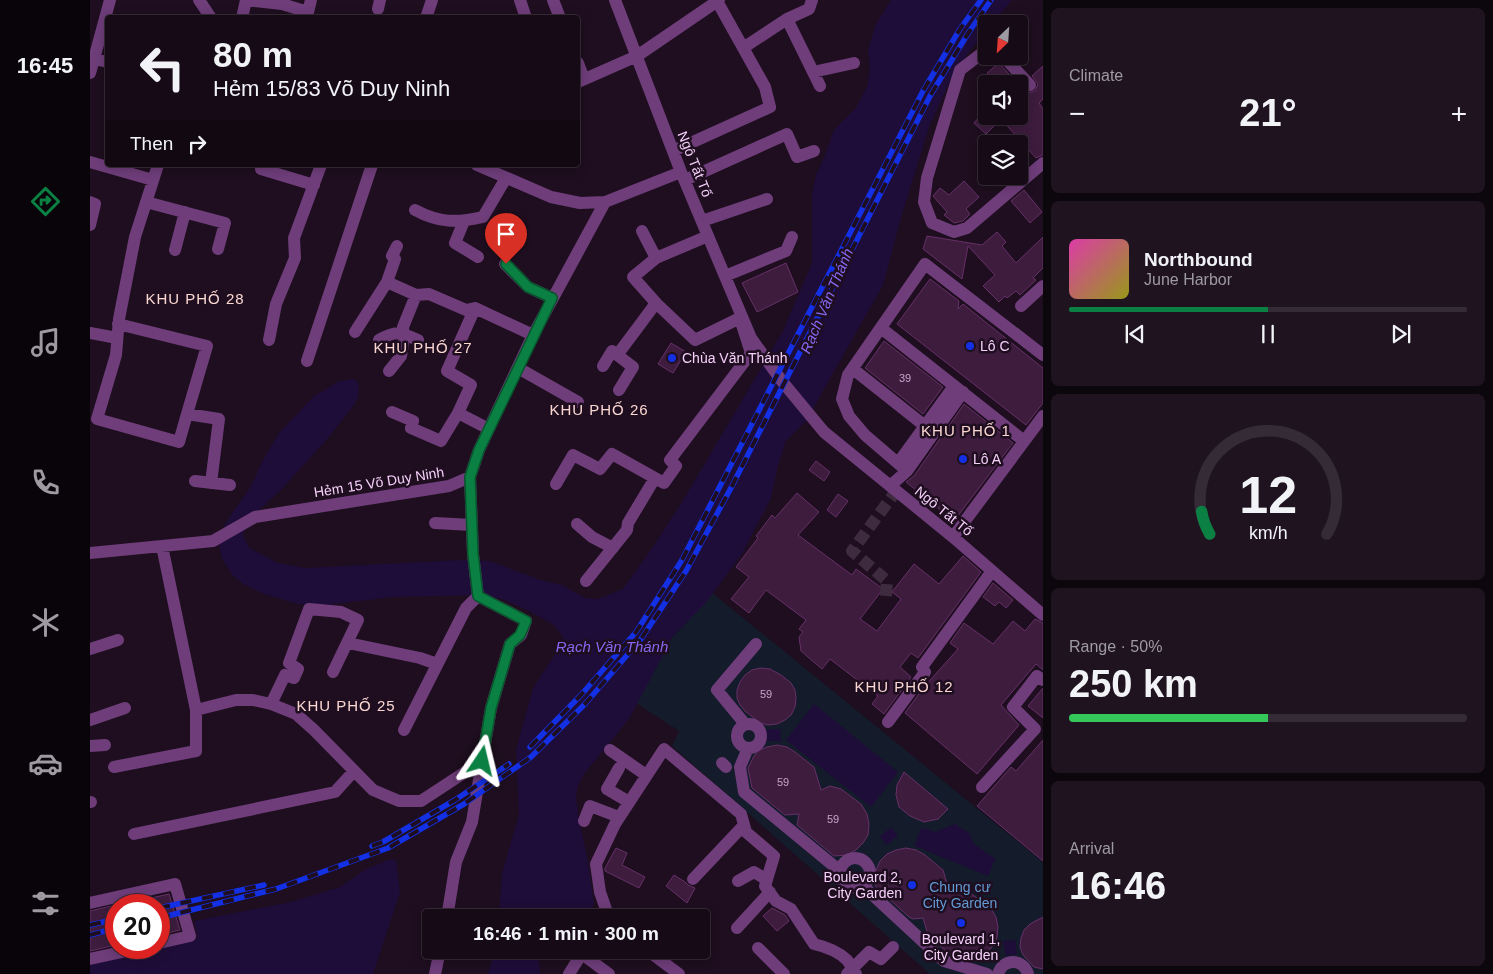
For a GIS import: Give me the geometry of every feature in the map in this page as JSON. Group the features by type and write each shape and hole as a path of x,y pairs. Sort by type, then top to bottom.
{"street":[{"path":"105,15 110,0"},
{"path":"199,0 209,15"},
{"path":"243,15 246,0 282,4 308,12 311,0"},
{"path":"520,0 525,15"},
{"path":"553,0 559,15"},
{"name":"Ngô Tất Tố","path":"615,0 683,176 751,338 781,380 824,432 953,537 1042,613"},
{"path":"743,48 787,19 809,9 812,0"},
{"path":"427,15 430,1"},
{"path":"581,80 637,56 718,1 765,86 770,107 673,151"},
{"path":"90,73 92,58 105,16"},
{"path":"787,19 820,86"},
{"path":"978,56 960,70 929,169 924,202 932,223 954,232 967,228 1043,163"},
{"path":"92,58 105,61"},
{"path":"813,72 854,63"},
{"path":"1011,65 1030,85"},
{"path":"484,167 504,173 551,197 580,203 605,202 683,176 788,134 797,157 814,151"},
{"path":"90,162 105,166"},
{"path":"108,167 153,180"},
{"path":"118,324 207,346 179,442 97,418 116,355 118,324 135,237 157,167"},
{"path":"262,167 261,169 314,185"},
{"path":"269,340 276,304 295,258 294,238 320,167"},
{"path":"307,361 371,167"},
{"path":"415,210 431,219 464,221 483,217 504,173"},
{"path":"702,221 767,199"},
{"path":"90,202 95,204 90,225"},
{"path":"146,202 225,223 218,249"},
{"path":"478,596 473,554 470,477 489,429 533,335 605,202"},
{"path":"175,250 185,212"},
{"path":"464,221 454,243 478,257"},
{"path":"642,231 656,258"},
{"path":"708,236 656,258 633,277 656,303 695,340 742,317"},
{"path":"725,276 786,251 792,237"},
{"path":"355,332 387,282 395,259 392,256 397,246"},
{"path":"506,264 528,287 552,298"},
{"path":"902,467 865,435 849,416 842,399 848,375 925,264 1043,355"},
{"path":"387,282 416,296 429,294 466,310 475,308 533,335"},
{"path":"1021,306 1043,286"},
{"path":"389,370 401,356 404,339 402,333 403,326 416,296"},
{"path":"618,354 656,303"},
{"path":"392,412 413,421 411,428 441,441 458,413 471,385 447,371 475,308"},
{"path":"556,484 573,455 600,469 612,454 664,483 676,466 670,460 751,353 741,322 742,317"},
{"path":"881,328 1024,441"},
{"path":"379,340 392,332 402,333 418,340"},
{"path":"90,333 117,338"},
{"path":"603,366 612,351 633,367 619,390"},
{"path":"518,368 578,402"},
{"path":"853,369 925,426"},
{"path":"890,486 925,426 959,389"},
{"path":"902,467 959,389"},
{"path":"458,413 489,429"},
{"path":"187,414 219,420 211,483"},
{"path":"953,537 1043,416"},
{"name":"Hẻm 15 Võ Duy Ninh","path":"162,546 213,541 255,517 449,486 470,477"},
{"path":"586,582 627,530 628,523 655,478"},
{"path":"195,481 230,484"},
{"path":"435,523 472,525"},
{"path":"578,524 592,537 613,548"},
{"path":"90,553 162,546 196,710 196,751 114,767"},
{"path":"888,722 925,672 922,667 992,571"},
{"path":"404,730 466,608 478,596"},
{"path":"448,909 456,862 472,822 491,708 510,644 520,635 526,621 478,596"},
{"path":"271,704 284,675 294,678 298,668 289,663 309,609 341,612 358,620 333,672"},
{"path":"90,649 118,640"},
{"path":"348,643 420,658 436,664"},
{"path":"745,724 739,730 737,738 741,745 752,748 759,744 762,733 757,726 745,724 717,690 756,644"},
{"path":"982,787 1039,732 1013,707 1037,676 1043,680"},
{"path":"196,710 236,700 253,700 271,704 296,714 373,790 399,801 421,801 482,761"},
{"path":"90,720 125,708"},
{"path":"90,746 105,745"},
{"path":"748,748 740,767 744,792 840,871"},
{"path":"605,909 600,892 596,864 619,817 664,749 741,814 746,832 774,856 769,886 737,928"},
{"path":"610,750 646,775"},
{"path":"619,768 607,789 629,802"},
{"path":"134,834 335,792 354,771"},
{"path":"584,821 590,806 619,817"},
{"path":"693,879 744,824"},
{"path":"858,858 863,860 869,868 869,878 863,886 853,888 845,884 840,876 844,862 848,859 858,858"},
{"path":"738,881 754,872 769,886 776,901 791,908 814,944 832,949 849,962 851,972"},
{"path":"132,894 175,884 190,936 170,941"},
{"path":"863,886 915,928 944,962 987,974"},
{"path":"90,904 105,900"},
{"path":"758,948 784,974"},
{"path":"851,972 869,952 881,959 893,948"},
{"path":"90,959 105,956"},
{"path":"435,974 438,959"},
{"path":"569,974 579,959"},
{"path":"658,959 679,974"},
{"path":"998,974 1005,964 1014,962 1024,966 1028,974"},
{"path":"591,968 608,974"}],"green space":[{"name":"Chung cư City Garden","path":"710,591 1043,862 1043,974 930,974 672,746 679,731 622,694"}],"water":[{"name":"Rạch Văn Thánh","path":"891,0 1012,0 1000,15 978,15 978,41 950,81 929,127 900,221 883,285 806,421 786,441 778,465 771,498 742,554 708,600 672,638 629,719 584,774 578,785 576,796 578,815 588,862 594,904 592,909 500,909 502,873 519,815 516,750 533,688 557,651 563,637 554,625 529,611 502,599 485,595 391,597 327,605 298,604 264,594 245,585 232,575 222,558 219,547 226,522 251,486 263,460 279,433 314,396 340,381 353,379 359,385 358,398 354,405 329,437 280,491 250,518 243,535 249,548 278,563 305,568 464,560 490,561 540,580 562,585 585,598 598,599 623,589 682,502 783,331 812,263 812,194 816,175 834,130 855,109 867,87 870,70 868,50 876,24"},
{"path":"814,704 898,772 871,807 786,740"},
{"path":"780,729 781,741 766,741 765,730"},
{"path":"955,824 969,833 974,844 995,859 988,876 915,846 921,828 936,832"},
{"path":"891,827 898,835 887,845 880,837"},
{"path":"388,860 396,860 400,892 373,974 90,974 90,965 114,959 170,959 170,945 197,938 194,921 291,902 340,887 366,869"},
{"path":"1015,940 1017,954 1006,956 1003,941"},
{"path":"492,959 539,959 540,974 488,974"}],"building":[{"path":"997,65 1001,65 1010,75 989,75 987,73"},
{"path":"1043,66 1043,99 1039,103 1043,109 1043,155 1036,158 1028,149 1028,135 1015,135 1006,125 1028,125 1028,93 1035,91 1038,84 1032,76"},
{"path":"978,118 978,125 995,125 986,134 974,123"},
{"path":"964,181 979,197 966,209 970,214 963,221 954,223 944,215 947,212 933,196 940,188 949,195"},
{"path":"1024,190 1042,212 1030,223 1011,201"},
{"path":"997,232 1006,242 1002,246 1016,263 1043,237 1043,268 1033,278 1036,280 1020,295 1016,291 1007,298 1005,296 999,302 983,286 995,275 968,246 962,279 923,249 927,236 982,245"},
{"path":"786,263 798,292 757,312 742,283"},
{"name":"Lô C","path":"930,279 959,301 958,309 963,304 1043,368 1043,403 1026,425 897,324"},
{"path":"884,341 943,387 923,414 865,368"},
{"name":"Chùa Văn Thánh","path":"671,343 686,352 673,373 658,364"},
{"name":"Lô A","path":"964,404 1013,443 954,521 906,482 914,476"},
{"path":"816,461 830,472 824,481 809,470"},
{"path":"797,493 819,512 798,535 852,575 856,569 883,589 860,619 877,631 901,599 892,592 914,564 939,584 963,556 981,572 918,658 911,653 900,667 911,677 884,714 872,704 878,696 830,659 822,669 801,651 799,637 803,632 799,629 806,620 766,590 749,613 731,599 749,577 736,567 758,538 756,536 772,515 775,518"},
{"path":"838,494 848,501 836,517 827,510"},
{"path":"993,583 1013,600 1006,608 999,602 995,606 983,597"},
{"path":"1035,619 1043,623 1043,670 1036,664 1001,705 1019,725 977,774 905,713 924,687 958,649 950,643 964,623 993,644 1013,621 1025,631"},
{"path":"770,669 781,675 791,683 795,690 795,707 791,715 777,724 768,725 760,723 745,711 737,698 737,690 745,675 752,670"},
{"path":"1043,688 1043,718 1028,706"},
{"path":"1043,740 1043,861 977,806 1011,767 1016,771"},
{"path":"777,745 787,747 814,767 821,790 830,786 841,789 861,804 867,814 869,824 868,835 856,850 847,855 834,856 797,825 799,814 785,815 752,788 748,768 754,756 758,751"},
{"path":"904,772 948,809 938,819 924,822 910,816 899,807 896,795 897,785"},
{"path":"616,848 627,853 622,865 645,877 639,888 605,871"},
{"path":"906,848 916,850 925,855 943,870 949,890 960,889 970,893 990,907 996,917 998,927 997,938 985,954 967,960 948,953 928,935 923,918 913,919 909,917 876,887 874,881 880,861 887,854"},
{"path":"674,875 695,888 687,903 666,886"},
{"path":"170,897 180,930 170,932"},
{"path":"105,908 105,948 90,951 90,911"},
{"path":"772,908 785,915 789,921 777,931 763,916"},
{"path":"1043,917 1043,969 1034,967 1023,955 1020,947 1024,930 1030,924"}],"tunnel":[{"path":"886,596 887,581 852,551 896,491"}],"railway":[{"path":"530,747 581,695 636,632 682,560 923,91 960,29 981,0"},
{"path":"170,915 276,889 388,848 464,804 531,757 585,704 641,639 686,571 732,486 930,96 991,0"},
{"path":"372,846 383,842 455,800 509,764"},
{"path":"170,906 264,885"},
{"path":"90,925 105,922"},
{"path":"90,935 105,931"}],"place":[{"name":"Lô C","path":"970,346"},
{"name":"Chùa Văn Thánh","path":"672,358"},
{"name":"Lô A","path":"963,459"},
{"name":"Boulevard 2, City Garden","path":"912,885"},
{"name":"Boulevard 1, City Garden","path":"961,923"}],"district":[{"name":"KHU PHỐ 28","path":"195,299"},
{"name":"KHU PHỐ 27","path":"423,348"},
{"name":"KHU PHỐ 26","path":"599,410"},
{"name":"KHU PHỐ 1","path":"966,431"},
{"name":"KHU PHỐ 12","path":"904,687"},
{"name":"KHU PHỐ 25","path":"346,706"}],"route":[{"path":"482,761 491,708 510,644 520,635 526,621 478,596 473,554 470,477 479,450 552,298 528,287 506,264"}]}
